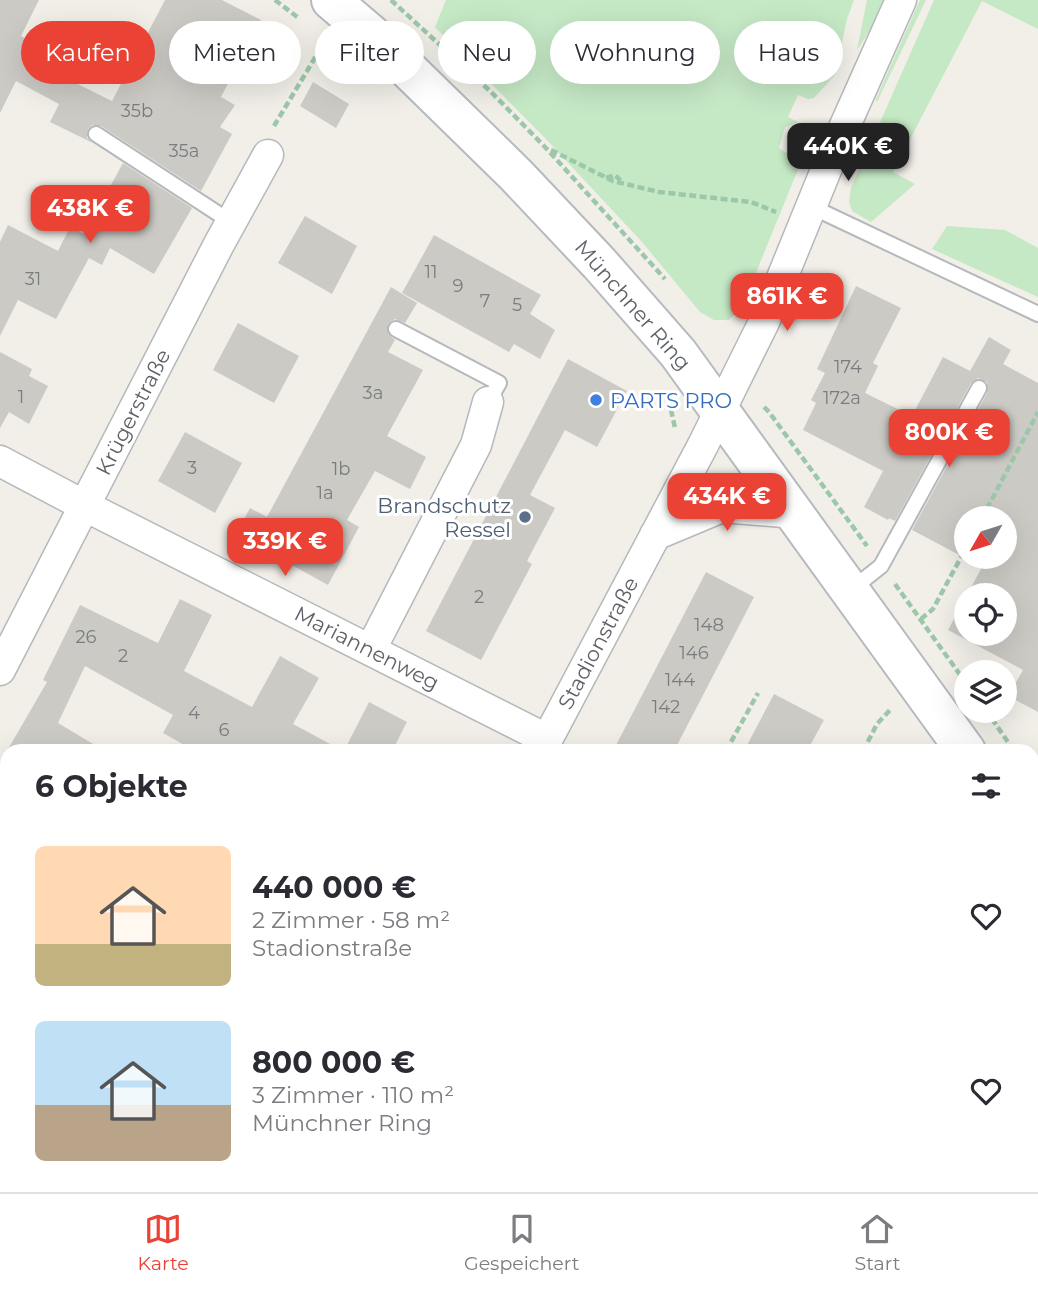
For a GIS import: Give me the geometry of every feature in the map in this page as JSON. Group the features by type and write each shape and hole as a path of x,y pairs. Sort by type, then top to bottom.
{"main road":[{"name":"Münchner Ring","path":"340,7 462,121 599,263 678,353 961,744"}],"street":[{"name":"Stadionstraße","path":"544,744 764,322 799,212 835,148 901,0"},
{"name":"Krügerstraße","path":"0,670 268,155"},
{"path":"371,649 476,445 488,402"},
{"name":"Mariannenweg","path":"0,461 371,649 541,744"},
{"path":"655,535 722,507 795,513"}],"lane":[{"path":"96,134 231,222"},
{"path":"799,212 1038,314"},
{"path":"396,329 499,383 488,402"},
{"path":"851,589 881,566 979,388"}],"path":[{"path":"268,155 271,130 327,39 340,7"},
{"path":"545,147 606,178 624,184 659,192 751,202 799,212"},
{"path":"667,404 673,413 675,437"},
{"path":"988,506 1038,412"},
{"path":"921,619 933,609 955,569"},
{"path":"730,744 758,693"},
{"path":"867,744 877,724 890,710"},
{"path":"995,723 1009,744"}],"green space":[{"path":"446,0 854,0 843,38 843,21 734,21 734,84 827,84 814,98 798,95 788,117 798,122 785,127 779,148 801,162 742,307 729,320 714,320 700,312 642,242 491,84 536,84 536,21 438,21 438,30 435,27"},
{"path":"867,0 885,0 857,50"},
{"path":"920,0 926,0 877,102 876,99"},
{"path":"934,0 1038,0 1038,29 982,1 893,172 915,184 871,222 852,211 849,202 851,188"},
{"path":"947,226 1005,230 1038,248 1038,297 932,249"}],"building":[{"path":"0,0 39,0 28,21 21,21 21,84 16,81 0,113"},
{"path":"165,0 222,0 261,20 169,21 169,84 228,84 221,97 235,105 220,127 232,134 201,191 101,126 92,125 88,129 87,138 93,143 50,122 59,104 22,84 78,84 112,101 121,84 155,84 154,21"},
{"path":"313,82 349,104 336,128 300,106"},
{"path":"123,163 192,208 154,274 110,248 102,265 89,258 56,319 18,300 0,336 0,242 8,225 58,251 70,227 84,234"},
{"path":"305,216 357,246 332,294 278,263"},
{"path":"434,235 541,295 530,314 555,330 540,359 514,344 509,352 402,293"},
{"path":"856,286 901,308 873,363 878,366 865,393 912,416 943,357 970,371 989,337 1011,350 1003,364 1038,383 1038,712 1017,701 1017,680 1023,670 1017,667 1017,660 1004,660 978,646 1017,646 1017,583 973,583 981,569 1017,569 1017,506 954,506 954,552 912,530 987,393 987,382 978,378 971,383 895,521 864,507 883,471 803,430 816,403 811,400 825,373 817,369"},
{"path":"391,287 417,303 405,323 395,319 388,324 388,334 395,340 388,352 423,370 387,436 426,457 410,489 375,471 347,520 359,527 328,585 236,534 250,508 267,517"},
{"path":"238,323 299,356 274,403 213,370"},
{"path":"0,352 32,369 29,376 48,386 29,424 9,412 0,428"},
{"path":"568,359 627,391 597,447 565,430 530,495 555,508 527,561 532,564 481,660 426,631"},
{"path":"185,432 242,463 215,513 158,481"},
{"path":"706,572 754,597 678,744 617,744"},
{"path":"180,599 212,615 184,671 252,707 280,656 319,678 293,724 330,744 183,744 163,733 173,715 85,666 58,723 93,744 11,744 47,682 43,680 80,605 158,643"},
{"path":"954,619 954,633 948,630"},
{"path":"774,694 824,720 811,744 748,744"},
{"path":"369,702 407,722 396,744 348,744"}],"place":[{"name":"PARTS PRO","path":"596,400"},
{"name":"Brandschutz Ressel","path":"525,517"}]}
